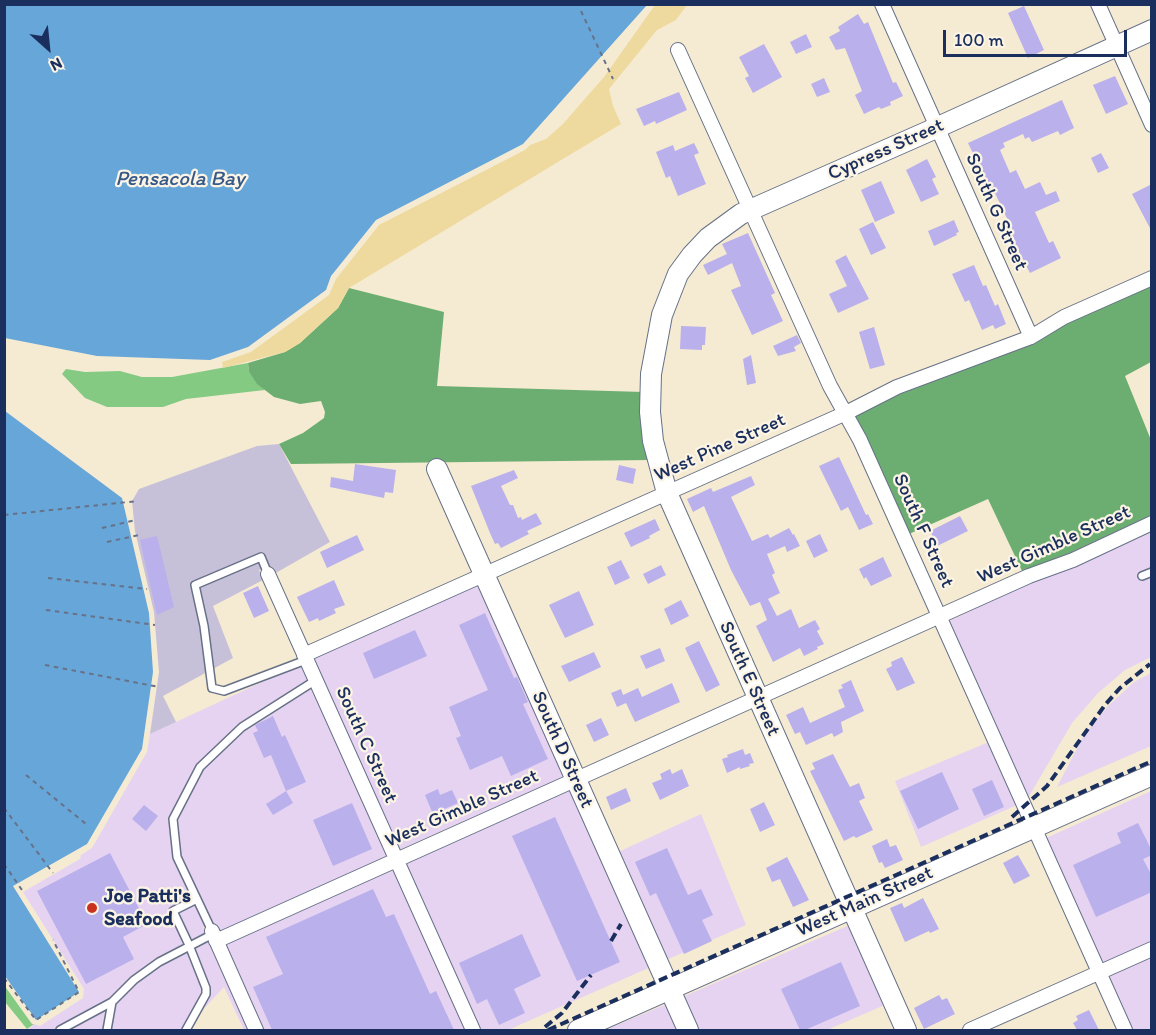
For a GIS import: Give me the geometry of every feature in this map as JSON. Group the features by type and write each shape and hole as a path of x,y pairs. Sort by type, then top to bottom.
{"street":[{"name":"South G Street","path":"882,4 1031,337"},
{"path":"1098,4 1152,124"},
{"name":"Cypress Street","path":"662,315 678,274 692,255 723,225 751,208 936,128 1152,30"},
{"name":"South F Street","path":"678,50 830,386 846,413 940,617 1125,1030"},
{"name":"West Pine Street","path":"305,657 846,413 897,387 1031,337 1064,317 1152,278"},
{"name":"South E Street","path":"662,315 651,374 650,412 653,441 666,493 906,1030"},
{"name":"South D Street","path":"437,469 688,1030"},
{"name":"West Gimble Street","path":"213,935 397,860 1152,523"},
{"name":"South C Street","path":"268,574 472,1030"},
{"name":"West Main Street","path":"578,1030 1152,774"},
{"path":"213,935 256,1030"},
{"path":"970,1030 1152,949"}],"lane":[{"path":"268,574 261,557 195,585 204,626 212,688 224,691 305,657"},
{"path":"1142,576 1152,572"},
{"path":"60,1030 112,1002 146,970 189,945 213,935 177,857 173,819 200,767 242,727 316,680"},
{"path":"186,1030 206,994 206,988 173,911 196,899"},
{"path":"107,1030 112,1002"}],"path":[{"path":"581,11 613,79"},
{"path":"4,515 138,501"},
{"path":"102,528 136,520"},
{"path":"107,542 139,535"},
{"path":"48,578 147,589"},
{"path":"46,610 155,625"},
{"path":"45,665 159,687"},
{"path":"26,775 86,824"},
{"path":"4,808 53,873"},
{"path":"4,864 24,894"},
{"path":"4,978 36,1020 80,992 53,940"}],"shaded area":[{"path":"279,444 330,542 274,574 270,566 259,570 263,580 213,606 233,658 163,696 176,722 150,734 159,672 154,612 135,531 132,501 139,489 257,446"},
{"path":"1151,531 1151,657 1125,670 1098,693 1072,723 1028,798 949,621 1032,582 1076,566"},
{"path":"482,583 567,775 399,850 313,659"},
{"path":"301,664 388,856 218,932 214,923 203,927 249,1030 244,1030 224,987 200,1013 189,1030 28,1030 34,1024 40,1026 83,998 84,989 23,892 80,859 81,855 92,848 147,752 150,734"},
{"path":"1151,673 1151,746 1057,787 1084,735 1108,706 1134,682"},
{"path":"989,742 1017,805 921,847 895,781"},
{"path":"573,788 653,966 508,1030 479,1030 405,863"},
{"path":"1151,791 1151,941 1102,964 1046,838"},
{"path":"701,814 746,925 664,961 616,853"},
{"path":"394,869 466,1030 262,1030 224,945"},
{"path":"852,924 887,1004 827,1030 694,1030 680,998"},
{"path":"1151,957 1151,1030 1132,1030 1108,977"},
{"path":"669,1003 681,1030 605,1030"}],"green space":[{"path":"1151,286 1151,362 1125,376 1151,440 1151,515 1070,553 1022,571 988,499 909,534 855,416 900,394 1039,341 1067,323"},
{"path":"349,288 444,312 437,386 644,392 651,460 291,464 279,444 303,433 324,418 325,412 321,401 300,404 274,397 257,384 249,372 248,363 285,352 300,343 338,308"},
{"path":"248,363 249,372 265,390 186,399 163,407 107,407 85,398 62,374 66,369 85,372 120,371 142,377 172,377"},
{"path":"4,985 34,1024 27,1029 5,1002"}],"sand":[{"path":"655,5 687,5 676,20 657,30 609,89 621,124 349,288 338,308 300,343 285,352 223,368 222,362 251,352 329,295 336,279 379,225 525,150 530,145 546,139 563,124 604,77"}],"water":[{"name":"Pensacola Bay","path":"4,5 647,5 523,144 376,220 331,276 326,290 248,347 210,360 97,356 5,338"},
{"path":"5,411 122,498 149,613 153,672 142,749 87,844 13,886 79,992 36,1020 5,976"}],"building":[{"path":"1024,6 1044,50 1028,58 1008,13"},
{"path":"858,14 864,24 868,22 893,83 896,82 903,96 890,102 891,105 881,109 879,107 864,114 855,95 862,91 845,48 836,50 829,37 840,31 838,27"},
{"path":"806,34 812,47 796,54 790,42"},
{"path":"764,44 782,77 753,93 745,78 749,76 739,57"},
{"path":"1115,76 1128,104 1106,114 1093,85"},
{"path":"824,78 830,92 817,97 811,84"},
{"path":"679,92 687,110 656,124 655,121 644,126 636,109"},
{"path":"1062,100 1074,128 1060,135 1058,131 1032,142 1029,137 1025,139 1023,134 1003,143 1005,147 1000,150 1010,173 1016,170 1025,189 1040,182 1046,195 1056,191 1060,201 1035,212 1049,243 1053,241 1061,258 1030,273 1008,231 1012,229 995,193 993,194 968,143"},
{"path":"694,143 699,153 694,155 706,184 678,196 670,176 666,178 656,152 673,145 675,151"},
{"path":"1101,153 1109,168 1098,173 1091,158"},
{"path":"927,159 936,177 932,179 939,194 921,202 906,170"},
{"path":"881,181 895,213 875,222 861,190"},
{"path":"1152,184 1152,232 1132,194"},
{"path":"954,220 959,232 956,233 957,235 934,246 928,231"},
{"path":"873,222 886,248 871,255 859,229"},
{"path":"748,233 775,293 771,295 783,321 752,335 731,290 741,286 732,263 708,275 703,265 727,254 722,244"},
{"path":"846,255 869,299 838,313 829,294 847,286 835,261"},
{"path":"974,265 995,306 998,304 1006,324 995,329 993,325 982,330 969,300 965,302 952,274"},
{"path":"681,326 706,327 705,345 702,345 702,350 680,349"},
{"path":"874,327 885,365 870,369 859,332"},
{"path":"797,335 801,343 794,347 796,351 778,356 773,346"},
{"path":"751,355 756,383 747,385 743,359"},
{"path":"839,457 866,515 868,514 873,524 859,530 848,507 841,511 819,466"},
{"path":"355,464 396,470 393,493 385,492 384,498 330,487 331,477 353,481"},
{"path":"619,465 636,469 633,484 616,480"},
{"path":"514,470 518,478 501,486 510,505 513,505 518,518 521,517 522,520 536,513 542,524 527,531 529,534 501,548 498,543 495,544 471,486"},
{"path":"751,476 755,485 731,497 752,541 768,534 770,538 789,528 800,546 787,552 785,546 767,554 775,573 772,575 780,593 768,599 777,616 791,609 799,628 815,620 820,629 817,631 824,644 804,656 800,648 773,662 756,626 767,620 760,602 750,606 731,570 704,506 693,512 687,499 711,488 713,492"},
{"path":"960,516 968,531 937,546 930,531"},
{"path":"655,519 660,530 649,536 650,538 631,547 624,533"},
{"path":"820,534 828,551 814,558 806,541"},
{"path":"357,535 364,550 327,568 320,552"},
{"path":"157,536 174,607 157,615 140,540"},
{"path":"883,557 892,576 871,586 859,569"},
{"path":"621,560 630,578 615,585 607,567"},
{"path":"661,565 666,575 648,584 643,574"},
{"path":"334,580 345,605 334,609 336,613 319,621 318,618 309,622 297,597"},
{"path":"258,586 269,611 254,618 243,593"},
{"path":"579,591 594,625 565,638 549,605"},
{"path":"681,600 689,616 671,625 664,609"},
{"path":"485,613 514,678 517,677 528,702 523,704 548,759 511,776 502,756 470,770 456,738 461,736 449,707 488,690 459,625"},
{"path":"415,630 427,656 374,679 363,653"},
{"path":"699,641 720,685 706,692 685,648"},
{"path":"660,648 665,661 646,669 640,656"},
{"path":"594,652 601,667 569,682 561,666"},
{"path":"902,657 915,683 897,691 886,669 892,666 891,662"},
{"path":"851,680 864,711 841,722 843,732 834,737 832,733 806,745 800,732 795,734 786,715 803,707 810,723 845,707 838,690 843,688 841,685"},
{"path":"672,683 680,702 635,722 626,703 617,707 611,693 621,689 623,695 638,688 642,697"},
{"path":"273,716 282,737 285,735 306,782 286,791 271,755 264,758 253,733 258,731 255,725"},
{"path":"601,718 609,735 594,742 586,725"},
{"path":"743,749 745,755 750,753 754,763 727,773 722,759"},
{"path":"833,754 850,787 859,783 865,798 859,801 873,830 844,841 810,771 815,769 812,763"},
{"path":"670,769 672,774 682,769 689,786 660,800 652,783 662,779 660,774"},
{"path":"942,772 959,809 918,829 900,791"},
{"path":"992,780 1004,807 984,816 972,789"},
{"path":"626,788 631,801 611,810 606,797"},
{"path":"438,789 440,795 452,790 458,803 433,814 425,795"},
{"path":"286,791 293,803 273,815 266,804"},
{"path":"764,802 775,825 760,832 750,809"},
{"path":"352,803 372,849 333,866 313,820"},
{"path":"144,805 158,816 146,831 132,819"},
{"path":"555,817 620,962 577,981 512,836"},
{"path":"1138,823 1152,851 1152,855 1143,859 1152,876 1152,892 1096,917 1073,865 1121,843 1117,833"},
{"path":"887,839 890,847 896,845 903,860 885,868 882,862 879,863 872,846"},
{"path":"667,848 688,895 701,889 713,915 702,920 712,941 684,954 656,893 650,896 635,862"},
{"name":"Joe Patti's Seafood","path":"110,853 147,924 123,937 134,959 86,984 37,891"},
{"path":"1018,855 1030,876 1014,884 1003,863"},
{"path":"787,857 809,900 793,907 780,879 772,882 766,868"},
{"path":"373,889 386,917 394,914 430,994 436,991 454,1030 272,1030 253,987 283,974 266,937"},
{"path":"923,898 939,929 905,942 890,908 902,903 904,908"},
{"path":"522,934 541,976 514,989 525,1013 499,1025 487,999 477,1004 459,963"},
{"path":"841,962 860,1006 805,1030 800,1030 781,989"},
{"path":"939,995 942,1000 947,998 955,1014 924,1029 914,1008"},
{"path":"1089,1010 1099,1030 1077,1030 1073,1023 1078,1020 1076,1016"}],"railway":[{"path":"1012,817 1047,786 1105,705 1120,688 1150,664"},
{"path":"548,1030 1152,761"},
{"path":"611,941 621,924"},
{"path":"545,1027 562,1013 591,975"}],"place":[{"name":"Joe Patti's Seafood","path":"92,908"}]}
